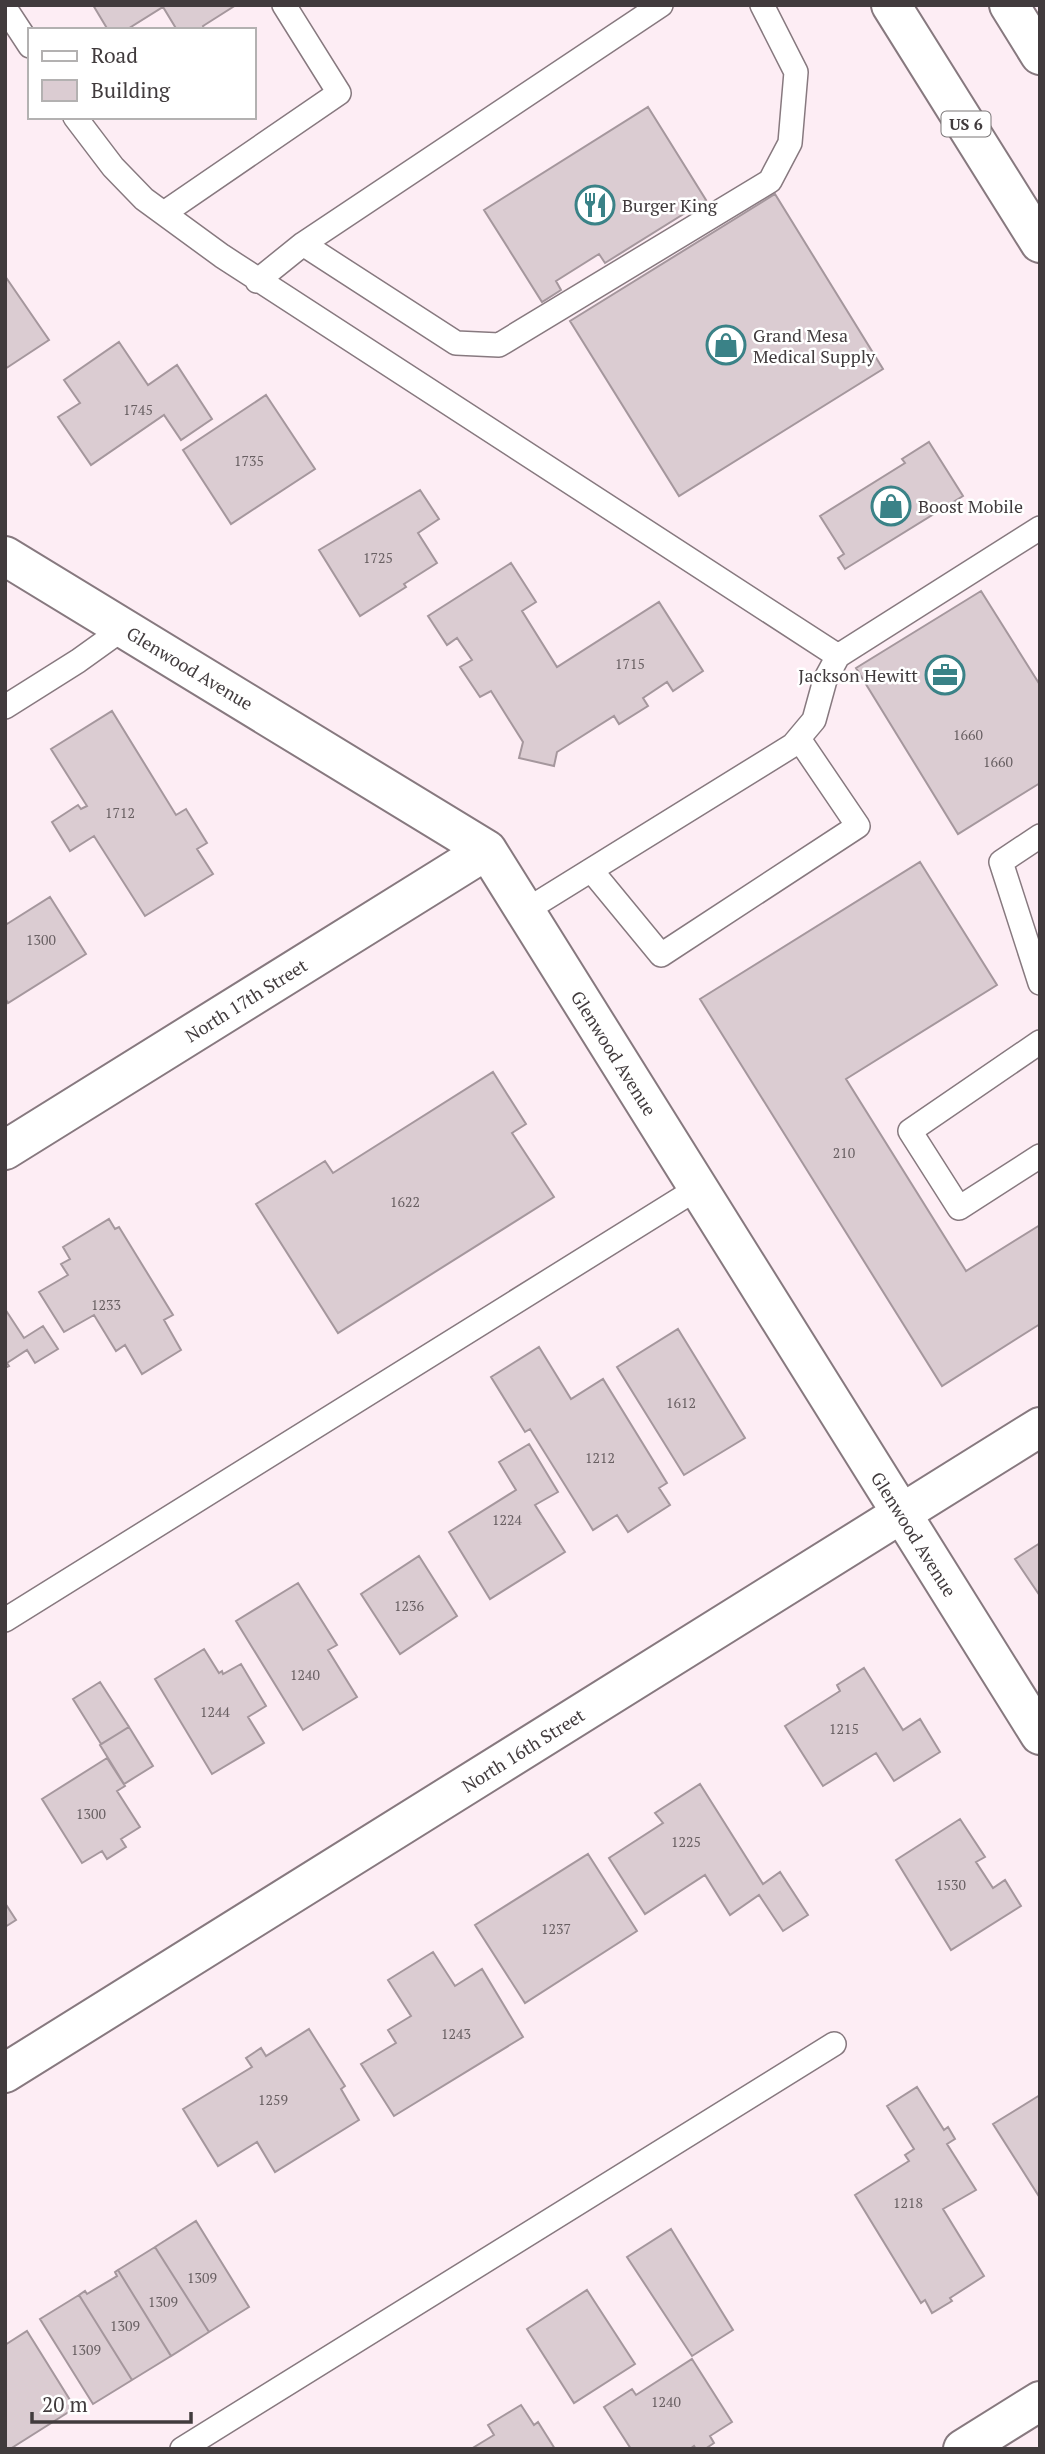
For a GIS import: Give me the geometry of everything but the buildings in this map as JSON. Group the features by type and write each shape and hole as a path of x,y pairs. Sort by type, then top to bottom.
{"street":[{"name":"US 6","path":"891,5 1040,243"},
{"path":"1009,5 1040,55"},
{"name":"Glenwood Avenue","path":"5,556 487,850 1040,1735"},
{"name":"North 17th Street","path":"5,1150 487,850"},
{"name":"North 16th Street","path":"5,2073 1040,1427"},
{"path":"963,2449 1040,2401"}],"lane":[{"path":"164,214 340,93 284,5"},
{"path":"257,281 303,244 661,5"},
{"path":"303,244 456,343 499,345 770,181 790,143 796,72 762,5"},
{"path":"5,8 28,43"},
{"path":"77,119 113,167 144,199 257,281 838,656"},
{"path":"525,911 793,745 814,720 825,680 838,656 1040,528"},
{"path":"5,707 124,628"},
{"path":"591,870 661,955 858,825 799,739"},
{"path":"1040,836 1001,862 1040,983"},
{"path":"1040,1042 910,1131 959,1208 1040,1156"},
{"path":"5,1620 698,1188"},
{"path":"182,2449 834,2044"}],"place":[{"name":"Burger King","path":"595,205"},
{"name":"Grand Mesa Medical Supply","path":"726,345"},
{"name":"Boost Mobile","path":"891,506"},
{"name":"Jackson Hewitt","path":"945,675"}]}
